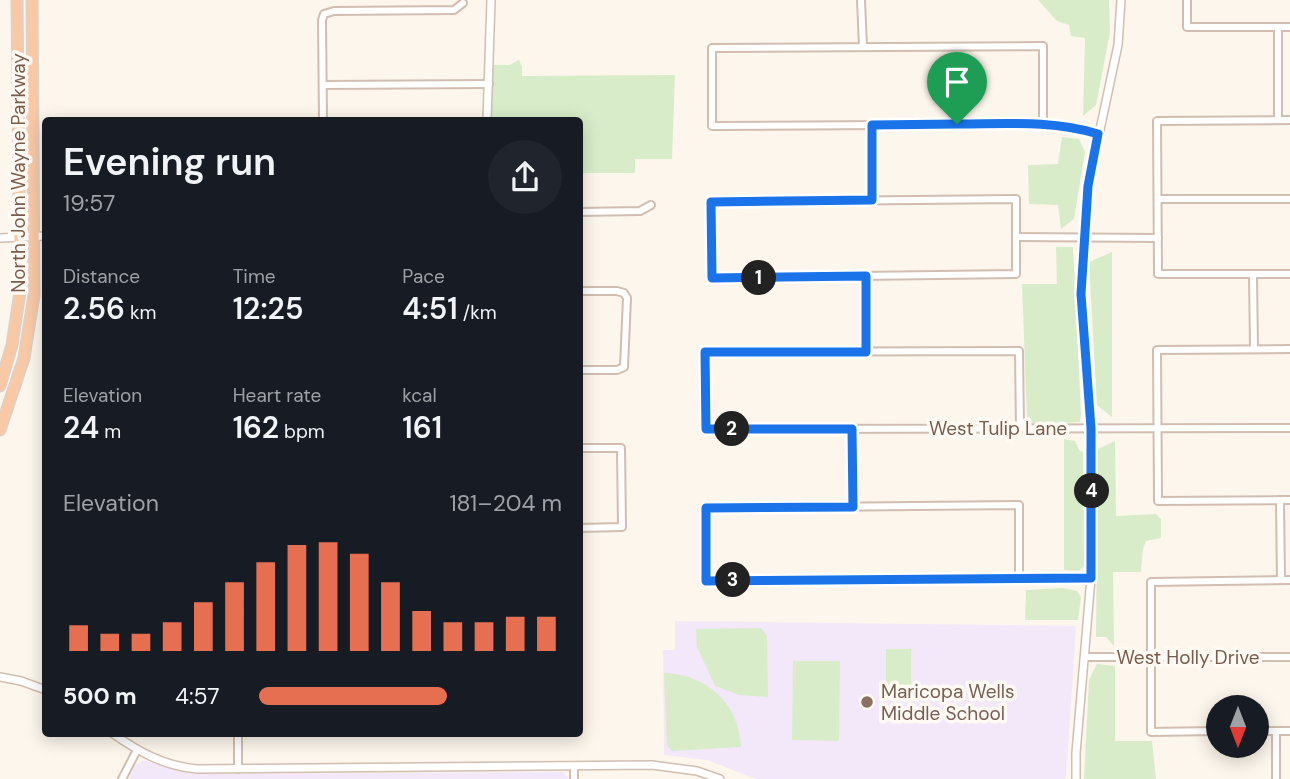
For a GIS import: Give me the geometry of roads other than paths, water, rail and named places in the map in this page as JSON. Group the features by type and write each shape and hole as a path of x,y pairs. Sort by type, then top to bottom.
{"highway":[{"name":"North John Wayne Parkway","path":"0,386 12,345 18,308 18,0"},
{"name":"North John Wayne Parkway","path":"0,430 15,390 32,320 41,236 32,0"}],"street":[{"path":"384,0 384,11"},
{"path":"487,117 491,0"},
{"path":"861,0 863,47"},
{"path":"1076,779 1091,578 1091,428 1082,307 1084,238 1088,186 1118,45 1121,0"},
{"path":"1187,0 1187,27 1290,27"},
{"path":"323,117 321,20 324,14 334,11 454,10 463,3"},
{"path":"1278,27 1278,120"},
{"path":"1043,124 1043,46 712,48 712,126 1043,124 1073,127 1098,134"},
{"path":"323,85 489,84"},
{"path":"1290,120 1157,121 1158,274 1290,274"},
{"path":"872,125 872,200"},
{"path":"1016,199 1016,274 712,278 711,202 872,200 1016,199"},
{"path":"1158,199 1290,199"},
{"path":"583,212 640,211 651,205"},
{"path":"0,238 41,236"},
{"path":"1016,237 1158,238"},
{"path":"1253,274 1254,349"},
{"path":"866,276 866,352 1019,351 1020,428"},
{"path":"583,291 617,290 627,298 624,367 617,370 583,370"},
{"path":"1290,349 1157,350 1158,502 1290,500"},
{"name":"West Tulip Lane","path":"866,352 705,352 706,429 1290,428"},
{"path":"852,429 853,507"},
{"path":"583,448 621,449 622,527 583,528"},
{"path":"1280,500 1281,580"},
{"path":"1019,579 1019,505 706,508 706,581 1019,579 1091,578"},
{"path":"1206,731 1151,732 1151,582 1290,580"},
{"name":"West Holly Drive","path":"1086,657 1290,657"},
{"path":"0,677 42,689"},
{"path":"1269,731 1290,731"},
{"path":"1276,731 1276,779"},
{"path":"118,737 137,750 167,764 186,768 652,765 697,771 720,779"},
{"path":"238,737 238,769"},
{"path":"122,779 137,750"},
{"path":"573,767 574,779"}],"place":[{"name":"Maricopa Wells Middle School","path":"867,702"}]}
